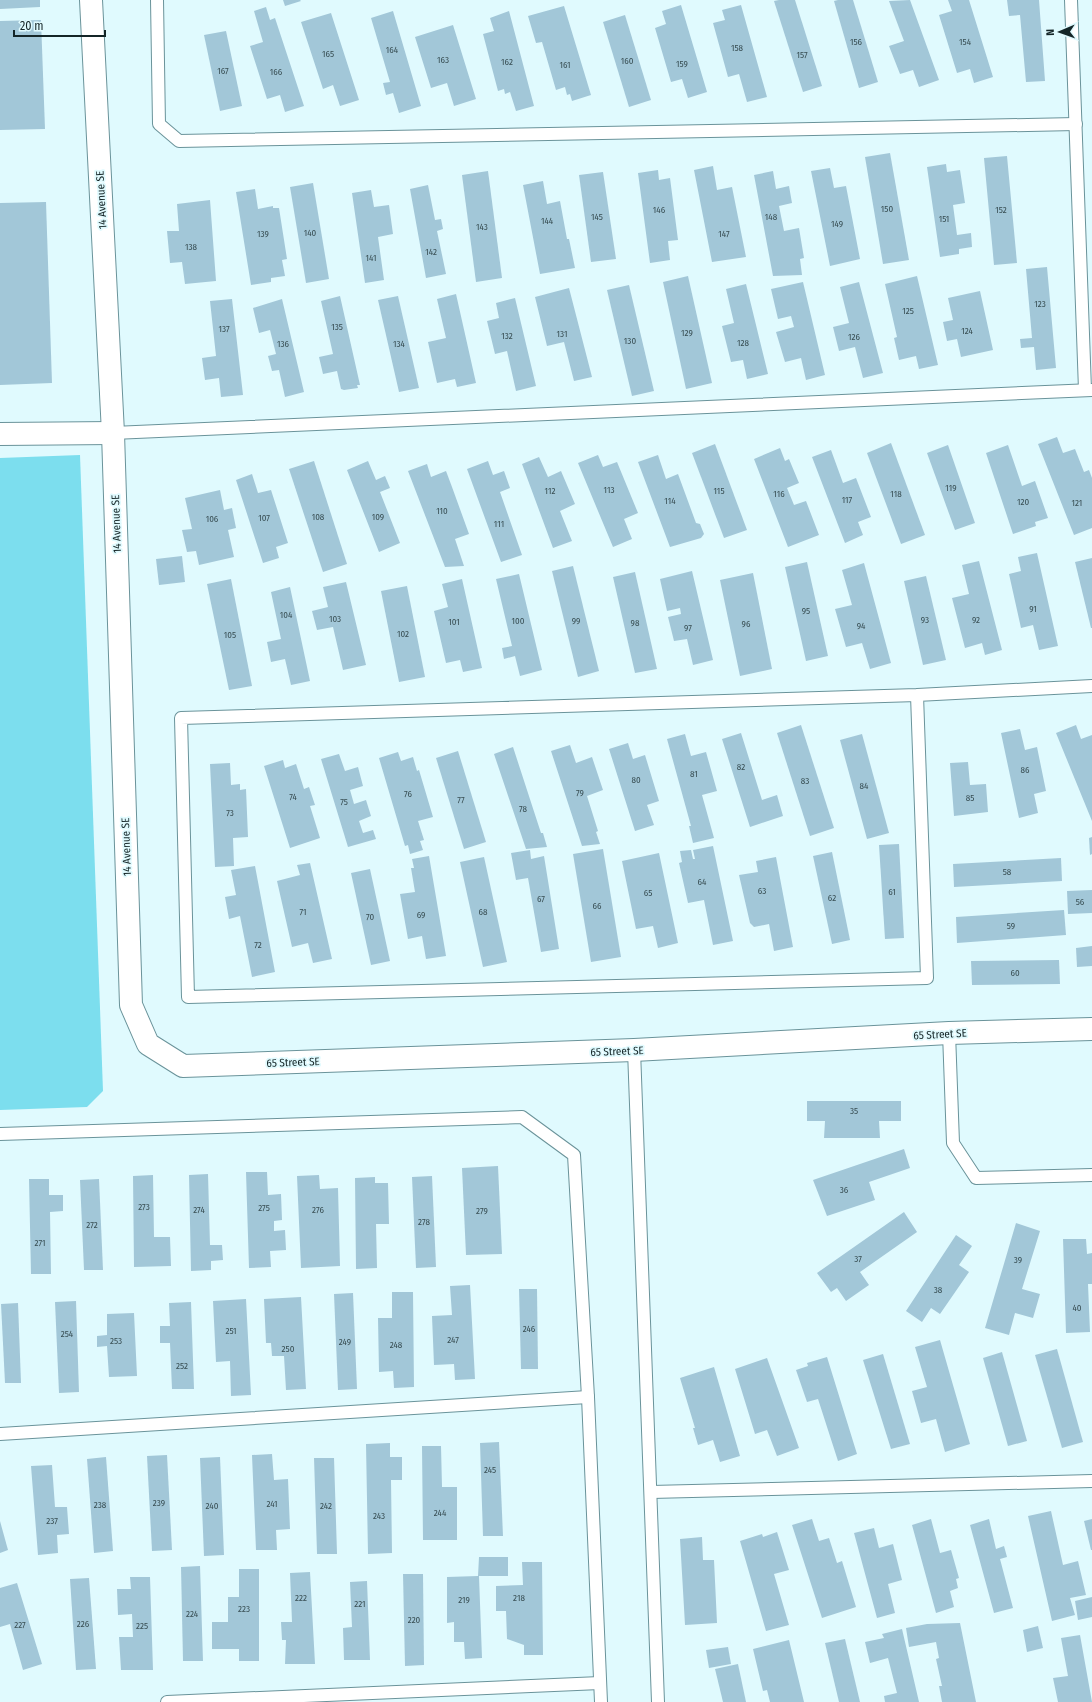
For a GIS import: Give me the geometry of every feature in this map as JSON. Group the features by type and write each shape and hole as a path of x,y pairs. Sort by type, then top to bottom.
{"street":[{"name":"14 Avenue SE","path":"91,0 113,433 131,1005 148,1044"},
{"path":"0,434 113,433"},
{"name":"65 Street SE","path":"148,1044 183,1066 634,1050 949,1033 1092,1029"}],"lane":[{"path":"157,0 159,124 179,141 1076,124"},
{"path":"113,433 1088,390 1071,0"},
{"path":"917,695 927,978 188,997 181,718 917,695 1092,686"},
{"path":"949,1033 953,1143 976,1178 1092,1175"},
{"path":"634,1050 658,1702"},
{"path":"0,1134 522,1117 574,1155 588,1397 601,1702"},
{"path":"0,1434 588,1397"},
{"path":"650,1492 1092,1481"},
{"path":"167,1702 600,1683"}],"shaded area":[{"path":"80,455 103,1091 87,1107 0,1110 0,458"}],"building":[{"path":"0,0 40,0 40,7 0,9"},
{"path":"283,0 300,0 301,1 285,6"},
{"path":"795,0 822,86 803,92 774,1"},
{"path":"853,0 878,82 859,88 834,1"},
{"path":"910,0 939,80 919,87 913,70 900,74 889,46 904,41 889,1"},
{"path":"948,0 969,0 993,77 974,83 970,69 957,73 939,15 952,11"},
{"path":"1007,0 1039,0 1045,81 1026,82 1020,15 1009,16"},
{"path":"681,5 707,92 688,98 682,79 671,82 655,28 666,24 662,11"},
{"path":"741,5 767,97 747,102 739,74 728,77 713,23 725,20 722,10"},
{"path":"564,6 591,95 572,101 570,94 567,95 565,87 556,90 542,42 536,43 528,16"},
{"path":"266,7 270,20 275,18 304,106 285,112 280,95 267,99 250,46 263,42 254,11"},
{"path":"393,11 421,106 399,113 393,93 386,95 383,83 390,82 371,18"},
{"path":"509,11 534,106 516,111 510,92 505,94 504,89 498,91 483,34 494,31 490,18"},
{"path":"331,13 359,100 340,106 333,85 323,89 301,22"},
{"path":"625,15 651,100 629,107 603,22"},
{"path":"41,20 45,129 0,130 0,21"},
{"path":"453,25 476,99 454,106 447,83 431,88 415,37"},
{"path":"226,31 242,106 220,111 204,35"},
{"path":"890,153 909,260 883,264 865,157"},
{"path":"1007,156 1017,263 994,265 984,158"},
{"path":"946,164 947,172 960,170 965,203 953,205 957,235 971,233 972,247 959,249 959,254 940,257 927,167"},
{"path":"713,166 717,190 732,187 746,257 712,262 694,170"},
{"path":"830,168 834,188 846,186 860,259 830,266 811,171"},
{"path":"658,170 659,180 670,178 678,240 668,241 670,260 650,263 638,173"},
{"path":"488,171 502,278 476,282 462,175"},
{"path":"773,171 776,189 789,186 792,203 779,206 784,231 799,228 804,258 800,259 802,275 773,276 754,175"},
{"path":"603,172 616,259 591,262 579,175"},
{"path":"543,181 547,204 560,201 567,239 569,239 575,268 540,274 523,185"},
{"path":"313,183 329,279 306,283 290,187"},
{"path":"428,185 435,220 441,219 443,229 437,231 446,274 426,278 410,189"},
{"path":"255,189 258,209 273,206 273,208 279,208 287,259 282,260 285,276 271,278 271,282 251,285 236,192"},
{"path":"371,190 374,207 389,205 393,234 378,237 384,280 365,283 352,193"},
{"path":"210,200 216,281 185,284 182,262 170,263 167,231 179,231 177,204"},
{"path":"46,202 52,383 0,385 0,203"},
{"path":"1047,267 1056,368 1036,370 1034,347 1021,348 1020,339 1032,338 1026,269"},
{"path":"688,276 712,383 686,389 663,282"},
{"path":"917,276 938,365 919,369 916,356 899,360 894,338 897,337 885,284"},
{"path":"803,282 825,375 806,380 801,358 785,362 776,332 794,327 791,316 778,319 771,289"},
{"path":"859,282 883,373 863,378 855,347 839,351 833,327 849,323 840,287"},
{"path":"746,284 768,374 747,379 743,360 731,362 722,326 734,323 726,289"},
{"path":"629,285 654,391 632,396 607,290"},
{"path":"569,288 592,377 574,381 564,342 547,346 535,297"},
{"path":"980,291 993,350 961,357 957,339 947,341 943,322 953,320 948,298"},
{"path":"456,294 476,383 457,387 455,379 437,383 428,342 446,338 437,299"},
{"path":"340,296 360,385 357,385 358,388 344,390 341,389 337,371 323,374 319,357 333,354 321,301"},
{"path":"398,296 419,388 399,392 378,300"},
{"path":"515,298 536,386 516,391 507,351 495,354 487,321 499,318 496,303"},
{"path":"232,299 243,395 221,397 219,378 205,380 202,358 216,356 210,301"},
{"path":"282,299 304,392 285,397 279,370 272,371 268,356 276,354 270,330 259,333 253,308"},
{"path":"1057,437 1063,453 1075,449 1084,472 1089,470 1092,478 1092,528 1074,535 1038,444"},
{"path":"891,443 925,535 901,544 867,453"},
{"path":"715,444 747,530 724,538 692,453"},
{"path":"948,445 975,523 955,530 927,453"},
{"path":"1008,445 1022,486 1035,481 1048,518 1035,522 1036,526 1013,534 986,453"},
{"path":"780,448 785,461 789,459 799,483 787,488 794,505 806,501 819,535 788,547 754,459"},
{"path":"831,450 843,483 856,478 871,517 858,522 863,535 845,543 812,457"},
{"path":"598,455 603,467 617,462 638,513 624,519 632,539 613,547 578,463"},
{"path":"658,455 666,479 678,474 696,523 700,524 704,534 701,538 670,547 638,462"},
{"path":"539,457 548,477 561,471 575,504 560,511 572,541 553,548 522,464"},
{"path":"314,461 347,564 323,572 289,469"},
{"path":"368,461 376,480 385,476 390,488 380,492 400,543 379,552 347,470"},
{"path":"488,461 493,475 504,471 510,488 500,492 522,555 501,562 467,469"},
{"path":"427,464 431,477 446,471 452,487 469,534 455,539 464,566 445,567 408,471"},
{"path":"252,474 258,493 271,490 288,543 276,547 279,558 263,563 236,480"},
{"path":"220,490 224,510 232,508 236,528 228,530 234,557 199,565 196,551 187,552 182,530 192,529 185,498"},
{"path":"1037,553 1058,646 1039,650 1033,625 1021,628 1009,574 1021,571 1018,557"},
{"path":"182,556 185,582 159,585 156,559"},
{"path":"1092,558 1092,628 1091,628 1075,562"},
{"path":"979,561 1002,650 985,655 982,643 965,648 952,598 969,594 962,565"},
{"path":"807,562 828,656 806,661 785,567"},
{"path":"864,563 891,663 870,669 862,643 846,647 835,609 852,605 842,570"},
{"path":"573,566 599,671 578,677 552,571"},
{"path":"692,571 713,660 693,665 687,639 674,641 668,617 681,614 680,608 667,611 660,579"},
{"path":"635,572 657,669 635,673 613,577"},
{"path":"753,573 772,669 740,676 720,580"},
{"path":"519,574 542,670 520,676 515,656 504,659 502,648 512,646 496,579"},
{"path":"926,576 946,660 923,665 904,581"},
{"path":"231,579 252,686 229,690 207,584"},
{"path":"462,579 482,668 463,672 460,660 446,663 434,611 448,607 442,584"},
{"path":"346,582 366,665 343,670 333,627 317,630 312,611 328,607 323,587"},
{"path":"407,586 425,677 399,682 381,591"},
{"path":"290,587 310,681 291,685 285,659 271,662 267,642 281,639 271,592"},
{"path":"801,725 834,828 810,836 777,733"},
{"path":"1076,725 1081,739 1092,735 1092,821 1056,733"},
{"path":"1020,729 1025,750 1037,747 1046,791 1034,794 1038,813 1019,818 1001,733"},
{"path":"741,733 762,800 777,795 783,816 750,827 722,739"},
{"path":"685,734 691,756 706,752 717,791 702,795 714,838 693,843 689,826 691,826 667,739"},
{"path":"862,734 889,833 867,839 840,740"},
{"path":"628,743 633,759 645,755 659,801 647,805 654,825 635,831 609,749"},
{"path":"570,745 576,763 592,757 603,790 587,796 598,831 596,832 600,844 582,846 551,751"},
{"path":"513,747 547,847 526,849 494,754"},
{"path":"458,751 486,842 464,849 436,758"},
{"path":"398,752 401,761 413,757 417,771 419,770 433,817 418,821 424,840 420,841 423,850 410,854 408,845 405,846 379,758"},
{"path":"339,754 345,771 358,767 363,786 350,790 354,804 366,800 371,816 359,821 363,833 373,830 376,839 348,847 321,759"},
{"path":"283,760 285,768 296,764 304,789 309,787 315,805 310,806 320,838 290,848 264,766"},
{"path":"968,762 970,785 986,784 988,812 954,816 950,763"},
{"path":"230,763 231,785 240,784 240,790 246,789 248,837 233,838 234,866 215,867 210,764"},
{"path":"1092,837 1092,854 1090,855 1089,838"},
{"path":"899,844 904,938 885,939 879,845"},
{"path":"713,846 733,941 713,945 704,900 688,903 679,863 682,862 680,851 691,850 693,859 695,859 693,850"},
{"path":"603,849 621,957 591,962 573,854"},
{"path":"530,850 531,859 544,856 559,949 541,952 528,878 516,880 511,853"},
{"path":"832,852 850,940 832,944 813,856"},
{"path":"659,853 678,943 658,948 653,926 636,929 622,861"},
{"path":"429,856 446,956 426,959 422,936 408,939 400,894 415,892 411,868 414,868 412,859"},
{"path":"484,857 507,962 483,967 460,862"},
{"path":"776,857 793,947 774,951 769,924 754,927 750,923 739,875 758,872 756,861"},
{"path":"1061,858 1062,881 954,887 953,864"},
{"path":"310,863 332,959 313,963 308,943 292,947 277,881 300,875 297,865"},
{"path":"255,866 275,972 252,977 240,916 229,919 225,897 236,895 231,870"},
{"path":"370,869 390,961 371,965 351,873"},
{"path":"1092,890 1092,913 1068,914 1067,891"},
{"path":"1064,910 1066,935 957,943 956,917"},
{"path":"1092,946 1092,966 1077,967 1076,948"},
{"path":"1059,960 1060,984 972,985 971,961"},
{"path":"807,1101 901,1101 901,1121 879,1121 880,1138 824,1138 825,1121 807,1121"},
{"path":"904,1149 910,1168 869,1182 875,1200 827,1216 813,1180"},
{"path":"498,1166 502,1254 466,1255 462,1168"},
{"path":"246,1172 267,1172 268,1195 281,1194 282,1220 274,1221 274,1231 285,1230 286,1250 270,1251 271,1267 249,1268"},
{"path":"208,1174 210,1245 222,1245 223,1260 211,1261 211,1270 191,1271 189,1175"},
{"path":"153,1175 154,1237 170,1237 171,1266 134,1267 133,1176"},
{"path":"319,1175 320,1189 338,1188 340,1266 301,1268 297,1176"},
{"path":"432,1176 436,1267 416,1268 412,1177"},
{"path":"375,1177 375,1183 388,1183 389,1224 376,1224 377,1268 356,1269 355,1178"},
{"path":"29,1179 49,1179 49,1195 63,1195 63,1211 50,1212 51,1274 31,1274"},
{"path":"99,1179 103,1270 84,1270 80,1180"},
{"path":"904,1212 917,1232 860,1272 869,1285 846,1301 837,1288 831,1292 817,1273"},
{"path":"1016,1223 1040,1231 1022,1289 1040,1294 1033,1318 1015,1313 1009,1335 985,1328"},
{"path":"956,1235 972,1246 959,1265 969,1272 940,1314 931,1308 922,1322 906,1311"},
{"path":"1063,1239 1086,1239 1087,1254 1092,1253 1092,1284 1088,1284 1090,1332 1066,1333"},
{"path":"470,1285 475,1379 455,1380 454,1364 434,1365 432,1316 452,1315 450,1286"},
{"path":"519,1289 537,1289 538,1369 521,1369"},
{"path":"392,1292 413,1292 414,1387 394,1388 393,1371 379,1372 378,1318 392,1318"},
{"path":"353,1293 357,1389 338,1390 334,1294"},
{"path":"301,1297 306,1389 286,1390 284,1356 272,1356 271,1343 266,1343 264,1299"},
{"path":"246,1299 251,1395 231,1396 230,1361 216,1362 213,1301"},
{"path":"76,1301 79,1392 59,1393 55,1302"},
{"path":"191,1302 194,1389 172,1389 170,1343 160,1343 160,1326 170,1326 169,1303"},
{"path":"18,1303 21,1383 5,1383 1,1304"},
{"path":"134,1313 137,1376 109,1377 107,1346 97,1347 97,1336 107,1335 107,1314"},
{"path":"940,1340 970,1444 945,1452 936,1419 921,1423 912,1391 927,1387 915,1347"},
{"path":"1057,1349 1083,1442 1062,1448 1035,1355"},
{"path":"1002,1352 1027,1441 1008,1446 983,1358"},
{"path":"883,1354 910,1444 891,1449 863,1360"},
{"path":"827,1357 857,1454 838,1461 818,1399 807,1402 796,1370 808,1366 807,1363"},
{"path":"767,1358 799,1448 777,1456 767,1430 755,1434 735,1369"},
{"path":"714,1367 740,1456 720,1462 713,1440 698,1445 693,1428 695,1428 680,1378"},
{"path":"499,1442 503,1536 483,1536 480,1443"},
{"path":"390,1443 390,1457 402,1457 402,1480 391,1480 392,1553 368,1554 366,1444"},
{"path":"422,1446 441,1446 442,1487 457,1487 457,1540 423,1540"},
{"path":"272,1454 274,1480 288,1479 290,1529 276,1530 277,1550 256,1550 252,1455"},
{"path":"167,1455 172,1550 152,1551 147,1456"},
{"path":"106,1457 113,1551 94,1553 87,1459"},
{"path":"220,1457 224,1555 204,1556 200,1458"},
{"path":"314,1458 334,1458 337,1554 317,1554"},
{"path":"52,1465 55,1507 67,1507 69,1534 57,1535 58,1553 38,1555 31,1466"},
{"path":"1051,1511 1063,1565 1078,1561 1086,1595 1070,1598 1075,1615 1052,1621 1028,1516"},
{"path":"812,1519 819,1541 829,1538 837,1563 842,1561 856,1607 822,1618 792,1525"},
{"path":"931,1519 940,1553 951,1550 959,1578 956,1579 958,1588 950,1591 954,1607 936,1613 912,1525"},
{"path":"989,1519 996,1549 1004,1546 1007,1557 1000,1559 1013,1608 994,1613 970,1525"},
{"path":"1092,1519 1092,1550 1091,1550 1084,1521"},
{"path":"0,1521 8,1550 0,1553"},
{"path":"874,1528 879,1548 893,1544 902,1580 888,1584 895,1613 877,1618 854,1533"},
{"path":"777,1532 789,1570 774,1574 789,1625 766,1631 740,1541 762,1534 763,1537"},
{"path":"702,1537 703,1560 714,1560 717,1623 685,1625 680,1539"},
{"path":"479,1557 508,1557 508,1576 479,1576 482,1658 465,1659 464,1642 454,1642 454,1622 447,1623 447,1577 478,1576"},
{"path":"522,1562 542,1562 543,1655 524,1655 524,1645 507,1639 506,1611 496,1611 496,1586 523,1585"},
{"path":"200,1566 203,1661 183,1661 181,1567"},
{"path":"239,1569 259,1569 259,1661 239,1661 239,1649 212,1649 212,1622 228,1622 228,1597 239,1597"},
{"path":"310,1572 315,1664 285,1664 286,1640 282,1640 281,1622 292,1622 290,1573"},
{"path":"403,1574 423,1574 424,1665 405,1666"},
{"path":"130,1577 150,1577 153,1670 121,1670 119,1637 133,1637 132,1614 118,1615 117,1589 131,1589"},
{"path":"89,1578 96,1669 76,1670 70,1579"},
{"path":"367,1581 370,1660 344,1660 343,1628 352,1627 350,1582"},
{"path":"17,1583 42,1664 23,1670 10,1624 0,1627 0,1588"},
{"path":"1092,1597 1092,1617 1078,1620 1075,1601"},
{"path":"960,1623 976,1702 942,1702 939,1686 942,1686 936,1659 939,1658 936,1642 909,1647 906,1628 927,1624"},
{"path":"1038,1626 1043,1648 1027,1652 1023,1630"},
{"path":"902,1629 919,1702 885,1702 884,1696 897,1693 888,1658 870,1663 865,1642 884,1638 882,1634"},
{"path":"1080,1635 1092,1702 1058,1702 1053,1678 1068,1676 1061,1638"},
{"path":"845,1639 860,1702 839,1702 825,1643"},
{"path":"789,1640 804,1702 770,1702 767,1690 763,1691 753,1649"},
{"path":"728,1647 731,1664 709,1668 706,1650"},
{"path":"738,1664 746,1702 723,1702 715,1669"}]}
